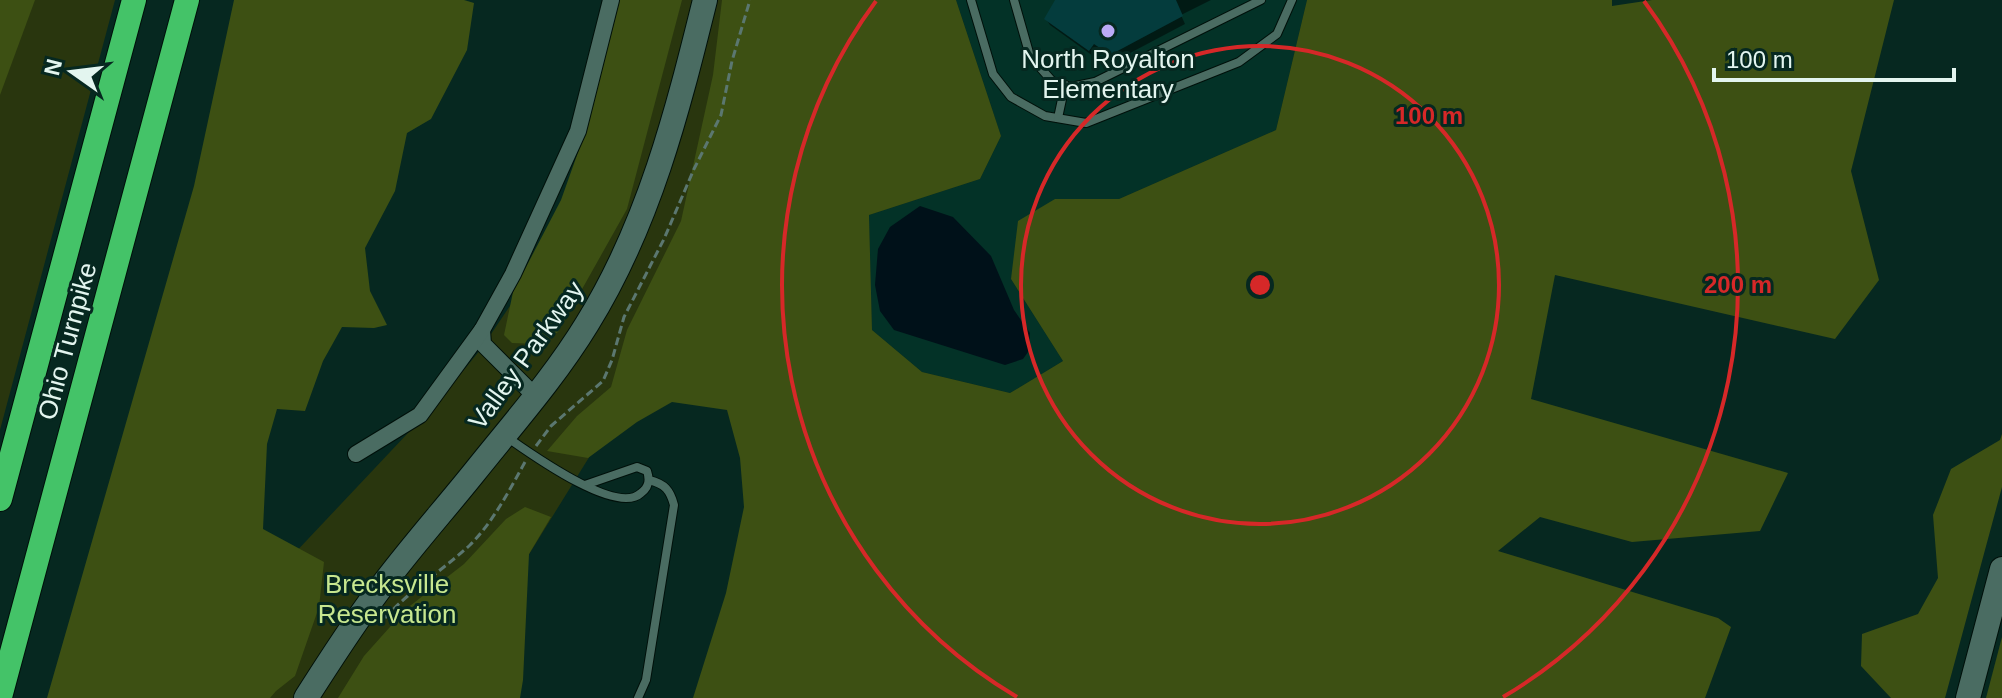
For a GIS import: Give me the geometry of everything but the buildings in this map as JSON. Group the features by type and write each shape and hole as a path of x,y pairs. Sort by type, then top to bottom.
{"highway":[{"name":"Ohio Turnpike","path":"0,499 134,0"},
{"name":"Ohio Turnpike","path":"0,697 187,0"}],"street":[{"name":"Valley Parkway","path":"356,454 420,415 482,330 513,274 578,131 611,0"},
{"name":"Valley Parkway","path":"306,698 384,583 536,397 587,325 621,265 647,205 683,89 705,0"},
{"path":"482,330 483,344 536,397"},
{"path":"1968,698 2000,581"}],"lane":[{"path":"971,0 993,74 1011,97 1045,116 1086,123 1239,62 1277,34 1292,0"},
{"path":"1014,0 1030,56 1052,81 1071,87 1095,82 1261,0"},
{"path":"1058,118 1065,85"},
{"path":"504,435 562,474 585,485 622,499 634,499 645,490 649,480 647,471 637,467 585,485"},
{"path":"638,698 646,680 674,505 671,492 662,483 649,480"}],"shaded area":[{"path":"956,0 1307,0 1276,130 1119,199 1055,199 1011,279 1063,361 1010,393 922,372 872,330 869,215 980,179 1001,136"},
{"path":"920,206 953,217 991,256 1014,310 1030,333 1028,352 1023,359 1005,365 894,330 880,311 875,285 878,249 890,227"}],"green space":[{"path":"0,0 115,0 0,430"},
{"path":"0,0 35,0 0,95"},
{"path":"234,0 464,0 474,3 467,50 431,119 407,133 395,191 365,248 370,291 387,325 374,328 342,327 323,361 305,411 277,409 267,444 263,529 324,562 319,607 295,676 270,698 47,698 194,186"},
{"path":"619,0 682,0 627,209 558,332 539,344 512,343 504,335 513,292 561,200 587,127"},
{"name":"Brecksville Reservation","path":"626,0 776,0 645,367 440,698 202,698 243,608 440,399 481,349 520,291 555,227"},
{"path":"722,0 956,0 1001,136 980,179 869,215 872,330 922,372 1010,393 1063,361 1011,279 1018,221 1055,199 1119,199 1276,130 1307,0 1612,0 1612,6 1652,0 1894,0 1851,171 1879,280 1835,339 1555,275 1531,399 1788,473 1760,531 1632,542 1540,517 1498,551 1718,618 1731,627 1705,698 693,698 726,593 744,507 740,458 727,410 672,402 637,422 588,458 547,451 577,416 611,387 627,330 681,221 713,75"},
{"path":"2002,434 2002,487 1945,698 1891,698 1861,666 1862,634 1918,614 1938,578 1933,515 1951,469 2000,440"},
{"path":"525,507 551,517 529,554 520,698 338,698 364,656 406,609 464,564 506,519"},
{"path":"2002,637 2002,698 1986,698"}],"place":[{"name":"North Royalton Elementary","path":"1108,31"}]}
